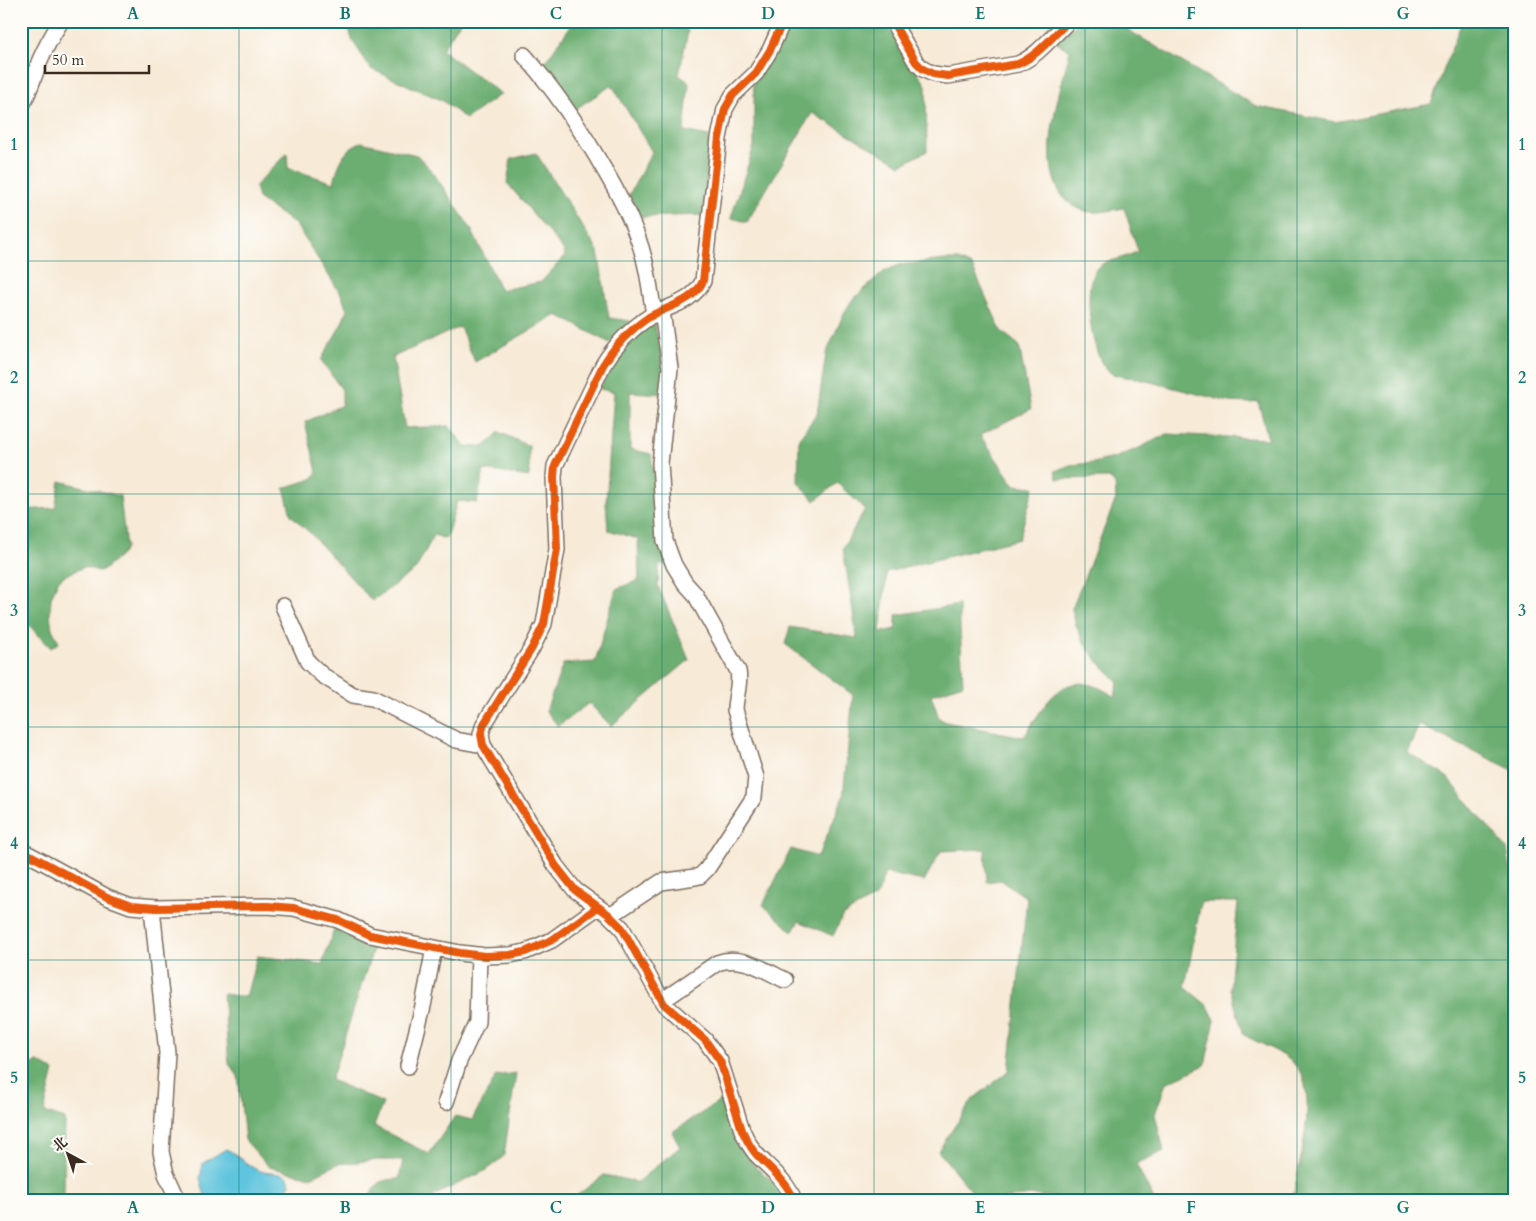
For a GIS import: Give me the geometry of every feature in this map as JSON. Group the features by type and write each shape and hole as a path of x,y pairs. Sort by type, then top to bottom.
{"street":[{"path":"21,107 29,93 40,60 60,21"},
{"path":"782,21 770,50 756,73 733,95 725,109 719,138 703,281 697,291 688,298 649,317 624,338 602,365 555,466 557,549 544,624 532,648 484,724 481,734 483,745 553,862 575,890 622,928 667,1008 697,1032 715,1052 720,1061 746,1140 755,1153 785,1183 794,1200"},
{"path":"892,21 916,62 923,69 932,74 948,76 1018,64 1027,60 1039,51 1069,21"},
{"path":"21,850 107,898 131,906 152,908 267,906 294,908 338,920 370,936 479,955 510,955 524,952 552,940 661,882 700,876 707,869 754,797 756,777 735,710 739,680 738,670 695,594 685,583 674,565 665,541 660,463 670,368 644,258 626,210 586,137 546,80 524,55"},
{"path":"283,606 308,662 322,675 353,695 372,698 456,740 483,745"},
{"path":"152,908 167,1053 161,1152 166,1174 178,1200"},
{"path":"408,1066 423,1006 434,948"},
{"path":"446,1102 459,1061 477,1022 479,955"},
{"path":"662,1001 724,960 740,960 785,980"}],"green space":[{"path":"347,21 461,21 442,50 501,94 466,119 443,101 371,69 352,40"},
{"path":"574,21 645,21 662,29 666,21 672,21 688,31 679,75 689,82 684,131 709,136 704,215 641,217 629,195 652,152 612,85 574,110 543,65"},
{"path":"790,21 884,21 926,85 927,151 901,165 812,113 747,222 731,218 754,146 753,84"},
{"path":"1080,21 1113,21 1256,106 1335,122 1431,104 1462,21 1515,21 1515,771 1419,725 1407,752 1447,777 1507,849 1512,878 1515,925 1515,1200 1293,1200 1306,1129 1306,1092 1302,1076 1294,1064 1283,1055 1244,1035 1230,989 1238,902 1201,902 1185,987 1208,1006 1215,1020 1205,1065 1166,1083 1155,1114 1164,1151 1136,1164 1154,1200 1087,1200 1030,1195 996,1200 979,1200 938,1151 973,1099 1009,1071 1027,898 1001,880 987,882 985,849 941,851 924,881 885,873 877,896 843,915 833,936 799,921 793,932 763,905 791,849 818,857 843,797 853,695 785,644 790,627 857,638 843,548 865,509 837,483 815,501 798,482 799,438 817,414 826,354 844,313 852,300 885,271 899,265 958,260 972,266 1001,331 1019,345 1031,409 980,435 1014,485 1034,487 1019,539 887,572 880,632 896,629 896,615 959,605 963,684 931,695 939,718 946,722 1024,737 1051,698 1071,684 1084,683 1098,687 1115,697 1118,682 1088,649 1074,620 1072,608 1116,499 1115,484 1109,478 1057,479 1055,471 1070,465 1093,463 1117,457 1167,434 1268,439 1258,401 1251,403 1229,402 1112,374 1101,361 1096,349 1090,319 1089,304 1092,277 1096,269 1102,264 1138,251 1124,208 1097,212 1082,210 1065,199 1055,182 1051,161 1051,138 1070,51 1056,42"},
{"path":"361,142 417,155 432,171 470,227 501,290 541,282 565,256 563,249 507,183 511,159 536,153 598,251 609,318 631,321 610,343 557,315 475,362 460,327 393,357 405,428 449,426 466,447 485,446 499,432 529,446 529,477 484,470 477,503 457,501 446,539 434,535 416,569 372,601 312,535 291,515 284,488 312,479 317,472 305,422 342,405 342,390 321,360 347,311 342,296 296,225 258,198 255,186 287,153 288,168 334,183 342,159 350,149"},
{"path":"654,322 664,365 663,394 630,392 630,449 651,454 667,564 659,565 658,586 689,660 611,726 589,703 558,726 546,711 563,664 595,662 616,589 639,580 638,539 608,530 606,503 614,392 600,389 612,363 645,326"},
{"path":"60,481 120,496 126,547 122,554 105,569 99,571 84,567 64,576 58,581 51,598 50,614 52,629 59,642 51,648 21,617 21,510 55,508"},
{"path":"335,927 374,946 331,1080 383,1103 374,1126 429,1154 455,1116 472,1120 496,1076 516,1073 504,1156 487,1170 433,1196 434,1200 367,1200 379,1183 399,1179 403,1160 376,1160 338,1164 311,1177 269,1167 245,1140 238,1076 229,1064 223,994 246,997 257,956 322,964"},
{"path":"38,1062 54,1071 44,1112 65,1119 64,1200 21,1200 21,1068"},
{"path":"725,1098 743,1150 755,1167 778,1185 784,1200 571,1200 604,1175 637,1182 680,1147 672,1132"}],"water":[{"path":"226,1149 259,1170 285,1175 288,1177 290,1184 271,1200 206,1200 200,1178 203,1163"}],"cycle path":[{"path":"783,21 770,50 756,73 733,95 725,109 719,138 703,281 699,288 686,299 642,322 612,352 603,365 555,466 557,549 544,624 532,648 484,724 481,734 483,745 556,866 575,890 608,914 622,928 664,1004 705,1040 720,1061 747,1140 756,1154 782,1181 794,1200"},
{"path":"892,21 916,62 923,69 933,74 948,76 1018,64 1032,56 1069,21"},
{"path":"21,850 107,897 131,906 156,908 267,906 294,908 338,920 370,935 460,953 485,956 525,952 552,940 598,907"}]}
